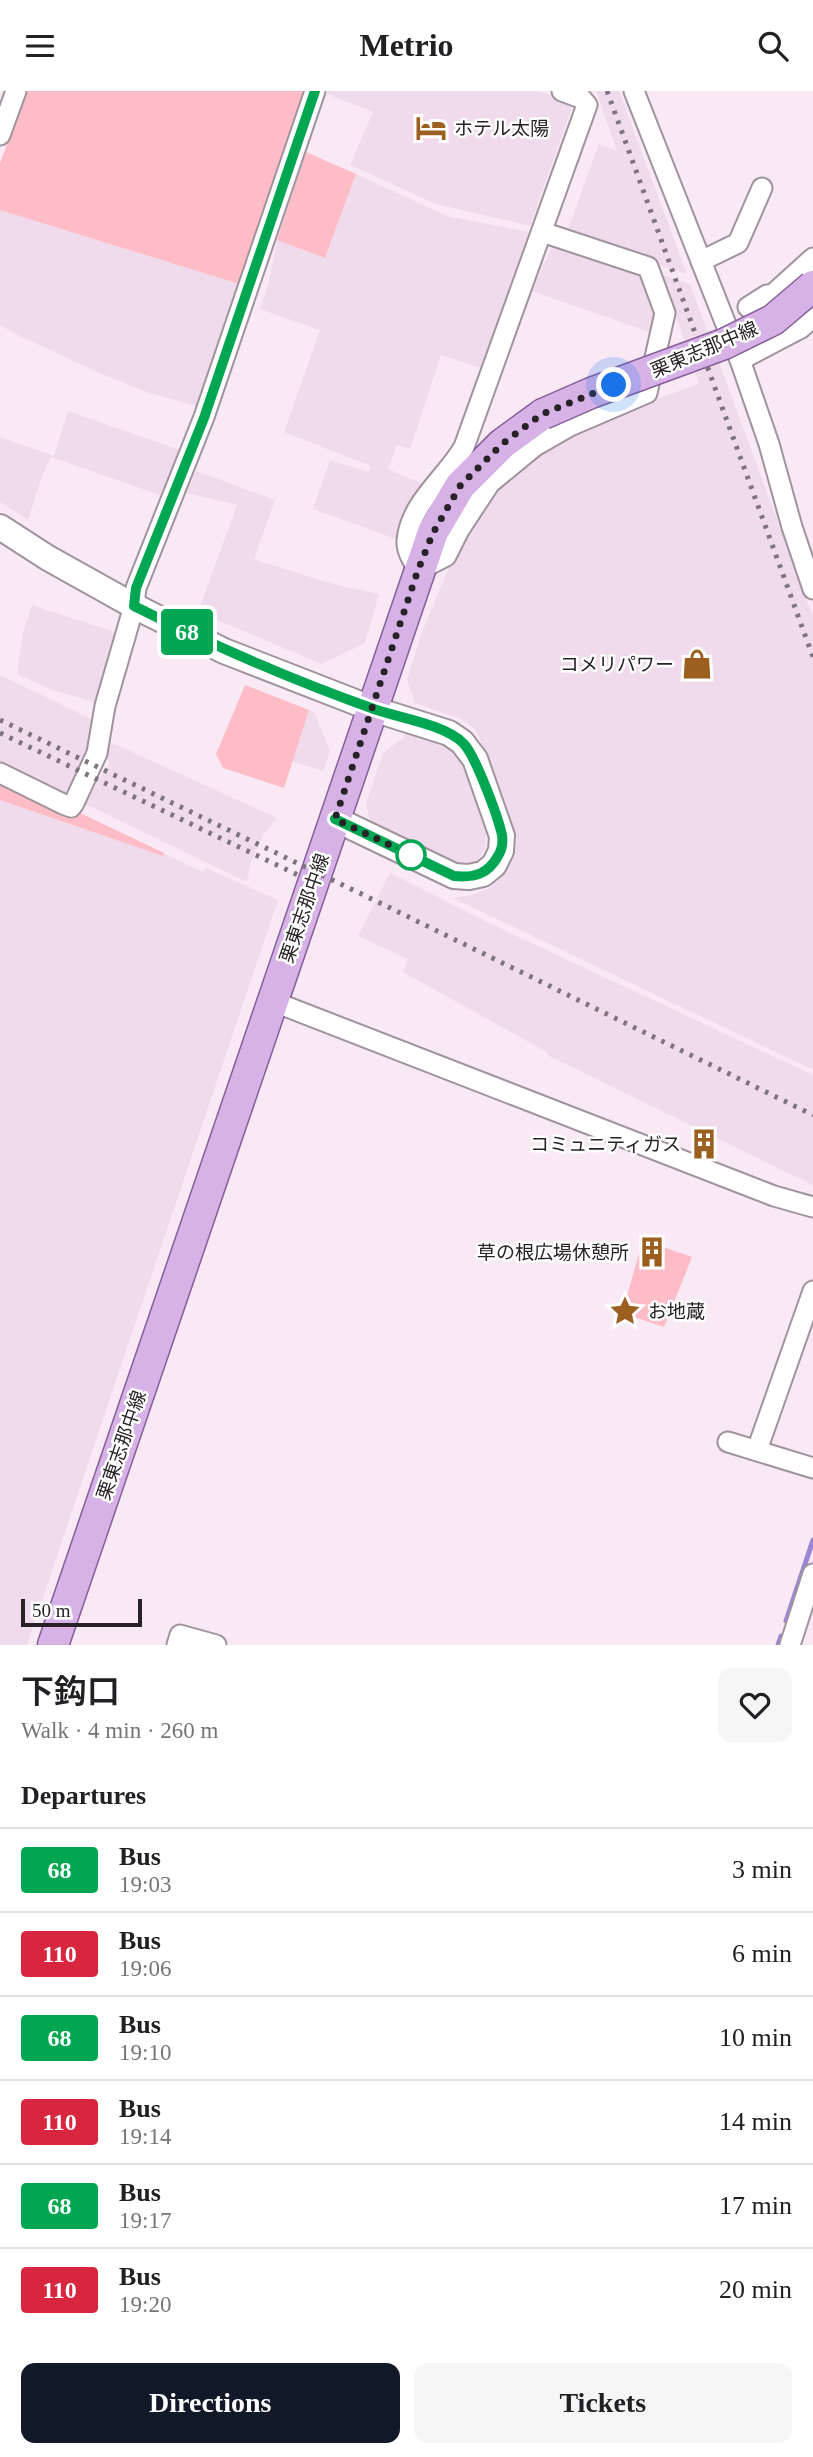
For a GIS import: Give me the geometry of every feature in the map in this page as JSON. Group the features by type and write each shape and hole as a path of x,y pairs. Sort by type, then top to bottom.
{"main road":[{"name":"栗東志那中線","path":"53,1645 418,570 433,533 460,486 502,444 542,414 724,344 773,320 813,286"}],"street":[{"path":"0,135 16,91"},
{"path":"0,773 71,807 97,753 102,718 134,606 136,588 204,418 315,91"},
{"path":"542,232 648,267 665,313 647,393 570,426 535,446 490,483 459,530 446,556 418,570 410,555 407,541 417,510 464,447 587,105 581,98 562,91"},
{"path":"634,91 740,360 769,443 792,527 813,589"},
{"path":"701,261 738,243 763,199"},
{"path":"771,296 813,258"},
{"path":"740,360 809,326 771,296 767,295 748,307"},
{"path":"0,527 48,558 134,606 225,651 373,709 449,733 463,742 475,758 502,836 501,851 494,865 483,874 454,876 335,819"},
{"path":"272,1001 774,1196 813,1207"},
{"path":"757,1450 813,1291"},
{"path":"727,1442 813,1468"},
{"path":"790,1645 813,1574"},
{"path":"177,1645 180,1635 216,1645"}],"shaded area":[{"path":"27,91 305,91 239,284 0,210 0,163"},
{"path":"328,91 539,91 569,102 572,107 530,226 436,204 350,165 373,112 327,94"},
{"path":"596,91 619,91 687,274 567,232 599,144 617,151"},
{"path":"306,152 356,174 325,258 277,240"},
{"path":"356,174 447,216 529,232 481,368 441,355 410,449 397,445 388,469 425,485 396,539 313,509 330,460 368,472 371,466 284,432 320,330 260,309 269,282 277,240 325,258"},
{"path":"0,210 239,284 196,406 147,392 97,372 0,325"},
{"path":"552,246 640,275 658,314 652,333 532,291"},
{"path":"662,275 690,284 813,617 813,1070 453,898 490,888 515,857 517,839 473,727 461,719 415,703 407,680 422,632 456,551 493,494 512,473 539,452 576,432 623,411 699,384"},
{"path":"68,411 180,450 163,496 51,457 28,520 0,502 0,437 54,456"},
{"path":"196,471 275,500 254,559 329,583 379,594 365,643 322,664 198,612 237,505 187,493"},
{"path":"32,605 118,633 98,703 52,690 17,674 23,633"},
{"path":"0,675 91,719 91,737 74,775 69,796 0,763"},
{"path":"245,685 309,710 284,788 223,768 216,754"},
{"path":"309,710 314,712 330,751 323,771 292,761"},
{"path":"405,732 446,745 460,759 486,833 486,846 477,862 459,866 371,824 366,804 383,753 403,738"},
{"path":"108,741 277,818 263,835 251,861 247,882 83,803 110,763 106,758"},
{"path":"0,783 74,818 77,812 203,872 206,868 278,900 27,1645 0,1645"},
{"path":"0,783 74,818 78,812 164,853 163,856 0,800"},
{"path":"390,873 489,923 813,1075 813,1185 549,1056 545,1051 403,972 408,959 358,936"},
{"path":"643,1240 692,1257 664,1327 622,1313"}],"waterway":[{"path":"786,1621 813,1540"},
{"path":"778,1645 781,1636"}],"railway":[{"path":"607,91 813,657"},
{"path":"0,720 813,1115"},
{"path":"0,733 300,876"}],"bus line":[{"name":"68","path":"315,91 204,418 136,588 134,606 225,651 373,709 449,733 463,742 475,758 502,836 501,851 494,865 483,874 454,876 335,819"}],"place":[{"name":"ホテル太陽","path":"431,128"},
{"name":"コメリパワー","path":"697,664"},
{"name":"コミュニティガス","path":"704,1144"},
{"name":"草の根広場休憩所","path":"652,1252"},
{"name":"お地蔵","path":"625,1311"}],"route":[{"path":"411,855 335,819 418,570 433,533 460,486 502,444 542,414 614,385"}]}
